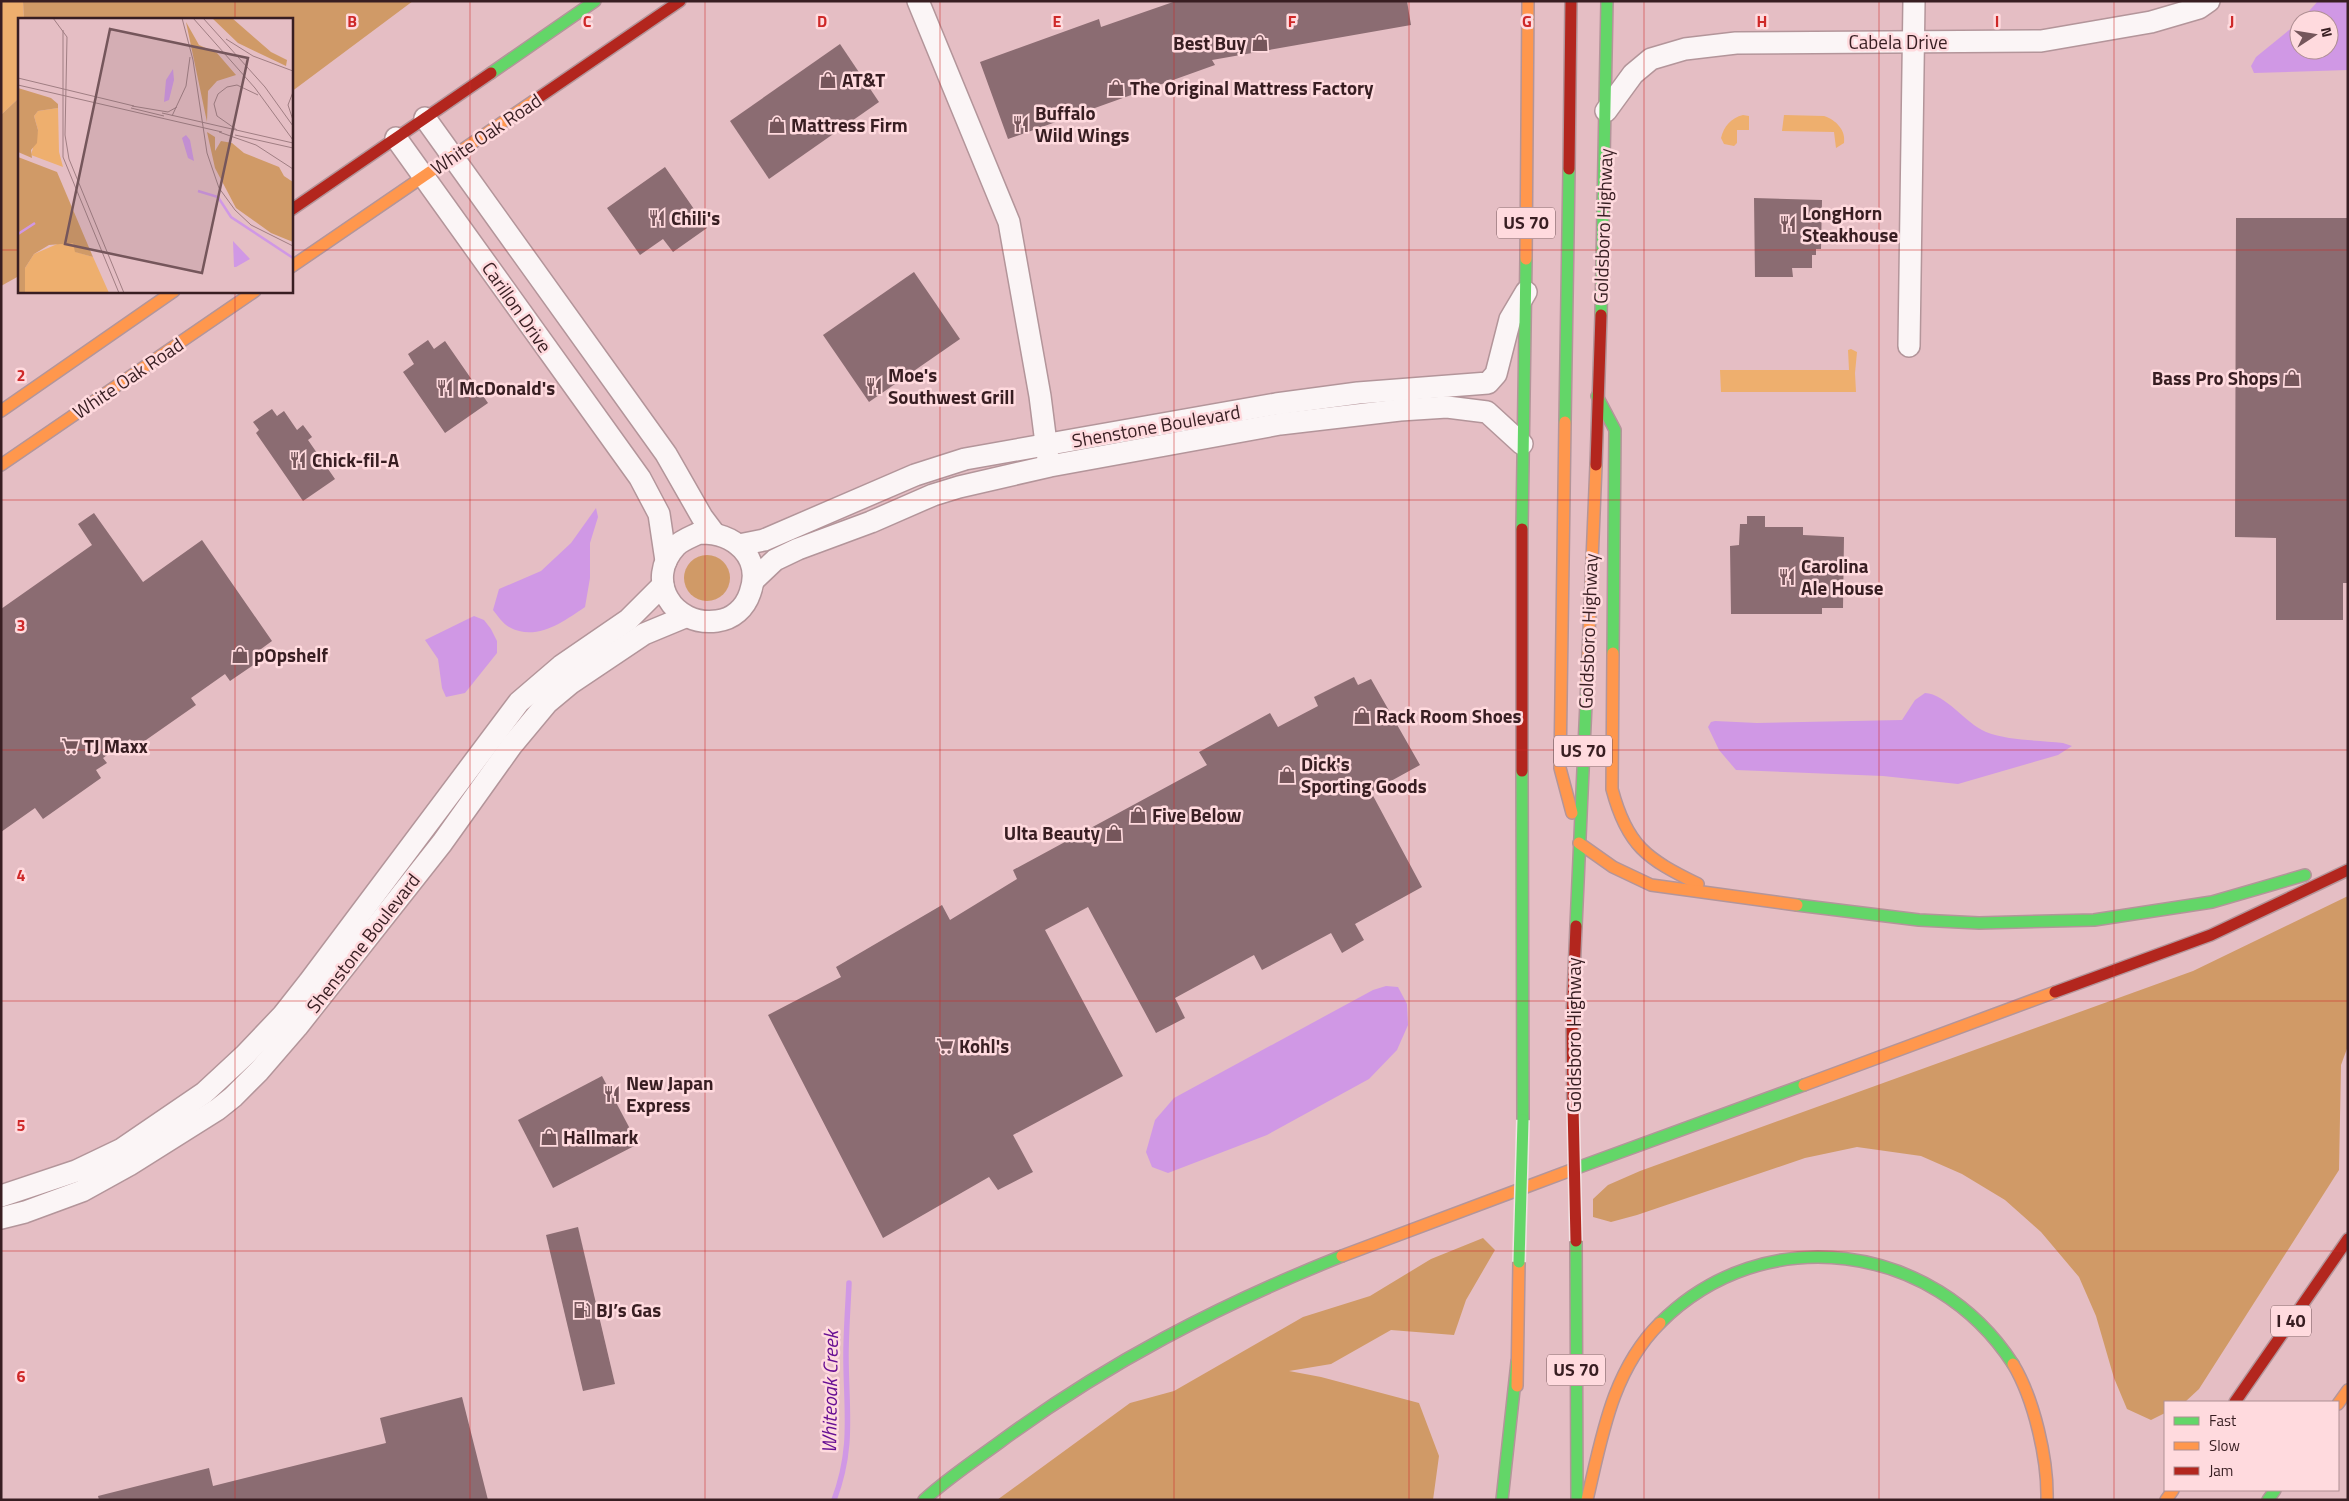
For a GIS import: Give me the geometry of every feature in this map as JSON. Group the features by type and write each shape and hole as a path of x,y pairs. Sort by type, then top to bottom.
{"main road":[{"path":"292,209 595,1"},
{"name":"White Oak Road","path":"292,266 680,1"},
{"name":"US 70","path":"1516,1480 1522,1120 1522,444 1526,291 1528,1"},
{"path":"1571,1 1560,768 1579,842 1601,862 1621,874 1651,885 1919,920 1979,923 2094,920 2212,902 2348,863"},
{"name":"Goldsboro Highway","path":"1577,1500 1576,1240 1572,1021 1597,396 1606,111 1607,1"},
{"path":"1,411 173,292"},
{"name":"White Oak Road","path":"1,465 254,292"},
{"path":"1597,396 1615,430 1612,788 1617,812 1627,833 1642,853 1662,866 1722,895"},
{"path":"924,1500 1019,1428 1111,1366 1187,1325 1265,1288 1438,1219 2211,935 2348,870"},
{"name":"I 40","path":"2236,1401 2348,1239"},
{"path":"1587,1500 1607,1412 1629,1363 1656,1327 1678,1306 1730,1274 1795,1256 1853,1258 1908,1273 1961,1308 1985,1329 2006,1354 2024,1385 2043,1455 2047,1500"},
{"path":"1502,1500 1517,1362"},
{"path":"2339,1403 2348,1390"}],"street":[{"path":"918,1 1009,222 1040,396 1048,456"},
{"path":"1908,346 1914,1"},
{"name":"Cabela Drive","path":"1606,111 1633,74 1651,59 1685,49 1736,43 2041,41 2151,22 2198,8 2209,1"},
{"name":"Carillon Drive","path":"425,118 666,454 702,517 714,533"},
{"name":"Carillon Drive","path":"396,138 640,478 659,514 664,537 666,561"},
{"name":"Shenstone Boulevard","path":"755,579 775,560 798,549 871,522 933,495 1048,456 1276,404 1376,392 1488,383 1496,374 1510,319 1526,291"},
{"name":"Shenstone Boulevard","path":"739,545 764,540 923,472 965,459 1048,456 1280,424 1400,410 1447,407 1487,412 1522,444"},
{"path":"699,533 714,533 726,536 739,545 749,560 755,579 745,604 731,617 705,623 685,617 668,599 663,585 666,561 677,545 699,533"},
{"name":"Shenstone Boulevard","path":"1,1196 76,1171 122,1149 183,1108 222,1076 283,1016 519,702 561,666 628,620 663,585"},
{"name":"Shenstone Boulevard","path":"1,1218 25,1212 82,1191 129,1165 218,1109 233,1097 259,1072 297,1027 442,843 512,745 547,703 571,683 644,634 685,617"}],"shaded area":[{"path":"1,1 23,1 24,18 18,18 18,99 1,115"},
{"path":"23,1 413,1 292,91 292,18 24,18"},
{"path":"2318,1 2348,1 2348,70 2254,73 2251,66 2256,57 2289,30 2289,60 2339,60 2339,10 2310,10"},
{"path":"18,99 18,277 1,286 1,115"},
{"path":"1743,115 1749,116 1749,130 1737,130 1737,143 1734,146 1724,144 1721,138 1726,126 1735,118"},
{"path":"1784,115 1824,116 1836,123 1842,130 1844,143 1836,148 1834,132 1782,131"},
{"path":"1851,349 1857,352 1856,392 1721,392 1720,370 1849,370 1848,350"},
{"path":"596,508 598,517 590,543 590,578 585,607 568,619 539,631 519,631 507,626 493,610 499,589 541,571 571,543"},
{"path":"712,555 724,561 729,569 729,587 724,595 716,600 702,601 690,595 685,587 684,573 690,561 698,556"},
{"path":"474,616 484,620 491,629 497,641 497,653 465,693 446,697 442,688 438,659 425,640"},
{"path":"1925,693 1948,703 1978,728 1986,732 2004,737 2063,743 2072,746 2058,755 1958,784 1883,776 1736,770 1719,750 1708,727 1711,722 1715,721 1757,723 1902,720 1915,700"},
{"path":"2348,896 2348,1046 2341,1065 2339,1170 2199,1389 2186,1401 2164,1401 2164,1414 2151,1420 2127,1409 2114,1378 2096,1316 2079,1277 2041,1232 2005,1200 1962,1174 1921,1156 1857,1147 1805,1158 1611,1222 1593,1217 1593,1199 1608,1185 1640,1171 2193,971"},
{"path":"1386,986 1398,987 1407,1004 1408,1025 1397,1050 1369,1079 1267,1135 1168,1173 1152,1167 1146,1152 1155,1120 1174,1098 1373,990"},
{"path":"1483,1238 1495,1250 1466,1300 1454,1335 1391,1330 1331,1364 1289,1371 1321,1377 1419,1403 1439,1456 1433,1500 997,1500 1130,1403 1174,1391 1303,1317 1370,1296 1431,1259"}],"building":[{"path":"1176,1 1407,1 1411,25 1212,60 1215,65 1008,139 980,62 1099,19 1101,27"},
{"path":"840,44 879,102 769,179 730,121"},
{"name":"Chili's","path":"665,167 707,228 673,252 663,239 640,255 607,208"},
{"name":"LongHorn Steakhouse","path":"1754,198 1822,200 1821,249 1816,249 1816,255 1812,255 1812,268 1792,268 1793,277 1755,277"},
{"name":"Bass Pro Shops","path":"2236,218 2348,218 2348,583 2343,583 2343,620 2276,620 2276,538 2235,537"},
{"path":"914,272 960,339 869,402 823,335"},
{"name":"McDonald's","path":"428,340 434,349 445,341 488,403 445,433 403,372 414,364 408,354"},
{"name":"Chick-fil-A","path":"272,409 277,416 284,411 297,430 303,425 312,437 308,440 335,479 303,501 256,433 259,430 253,422"},
{"path":"94,513 143,582 202,540 272,641 257,652 262,659 230,681 225,674 191,698 196,705 136,747 130,739 103,758 107,763 96,770 101,778 43,819 35,808 1,832 1,609 92,545 78,524"},
{"name":"Carolina Ale House","path":"1747,516 1765,516 1765,527 1803,527 1803,535 1844,537 1843,608 1822,608 1822,614 1731,614 1730,546 1739,545 1740,524 1747,524"},
{"path":"1354,677 1358,685 1371,679 1420,765 1371,792 1422,887 1355,924 1364,940 1342,953 1331,933 1262,970 1254,955 1175,998 1185,1018 1156,1033 1088,907 1045,930 1123,1076 1013,1135 1033,1172 998,1190 989,1177 883,1238 768,1015 841,977 836,967 942,905 950,920 1017,879 1013,870 1207,765 1199,752 1270,713 1278,727 1318,706 1314,697"},
{"path":"602,1076 638,1144 553,1188 518,1120"},
{"path":"578,1227 615,1384 583,1391 546,1235"},
{"path":"462,1397 488,1500 99,1500 98,1496 209,1468 213,1486 386,1443 380,1418"}],"waterway":[{"name":"Whiteoak Creek","path":"834,1500 847,1445 846,1347 849,1283"}],"traffic: fast":[{"path":"491,73 595,1"},
{"path":"1601,315 1607,1"},
{"path":"1565,422 1569,169"},
{"path":"1522,529 1526,259"},
{"path":"1597,396 1615,430 1613,653"},
{"path":"1576,926 1587,681"},
{"path":"1522,771 1523,1120"},
{"path":"1797,905 1919,920 1979,923 2094,920 2212,902 2305,875"},
{"path":"1574,1169 1804,1085"},
{"path":"1519,1262 1523,1120"},
{"path":"1576,1241 1577,1500"},
{"path":"924,1500 942,1484 1040,1413 1123,1361 1208,1316 1342,1256"},
{"path":"1660,1323 1702,1290 1748,1268 1797,1258 1846,1259 1894,1270 1939,1292 1979,1323 2013,1364"},
{"path":"1502,1500 1517,1362"},
{"path":"2268,1500 2274,1491"}],"traffic: slow":[{"path":"1526,259 1528,1"},
{"path":"292,266 538,98"},
{"path":"1,411 173,292"},
{"path":"1,465 254,292"},
{"path":"1565,422 1560,768 1572,813"},
{"path":"1587,681 1596,465"},
{"path":"1613,653 1612,789 1618,808 1632,838 1641,849 1665,867 1698,884"},
{"path":"1579,843 1613,867 1651,885 1797,905"},
{"path":"1804,1085 2055,992"},
{"path":"1342,1256 1574,1169"},
{"path":"1517,1386 1519,1262"},
{"path":"1587,1500 1604,1429 1620,1383 1630,1362 1660,1323"},
{"path":"2013,1364 2021,1378 2038,1430 2045,1466 2047,1500"},
{"path":"2339,1403 2348,1390"},
{"path":"2166,1500 2172,1491"}],"traffic: jam":[{"path":"538,98 680,1"},
{"path":"1569,169 1571,1"},
{"path":"292,209 491,73"},
{"path":"1596,465 1601,315"},
{"path":"1522,529 1522,771"},
{"path":"2055,992 2211,935 2348,870"},
{"path":"1573,1105 1572,1021 1576,926"},
{"path":"1573,1105 1576,1241"},
{"path":"2236,1401 2348,1239"}],"place":[{"name":"Best Buy","path":"1260,43"},
{"name":"AT&T","path":"828,80"},
{"name":"The Original Mattress Factory","path":"1116,88"},
{"name":"Buffalo Wild Wings","path":"1021,124"},
{"name":"Mattress Firm","path":"777,125"},
{"name":"Chili's","path":"657,218"},
{"name":"LongHorn Steakhouse","path":"1788,224"},
{"name":"Bass Pro Shops","path":"2292,378"},
{"name":"Moe's Southwest Grill","path":"874,386"},
{"name":"McDonald's","path":"445,388"},
{"name":"Chick-fil-A","path":"298,460"},
{"name":"Carolina Ale House","path":"1787,577"},
{"name":"pOpshelf","path":"240,655"},
{"name":"Rack Room Shoes","path":"1362,716"},
{"name":"TJ Maxx","path":"70,746"},
{"name":"Dick's Sporting Goods","path":"1287,775"},
{"name":"Five Below","path":"1138,815"},
{"name":"Ulta Beauty","path":"1114,833"},
{"name":"Kohl's","path":"945,1046"},
{"name":"New Japan Express","path":"612,1094"},
{"name":"Hallmark","path":"549,1137"},
{"name":"BJ’s Gas","path":"582,1310"}]}
